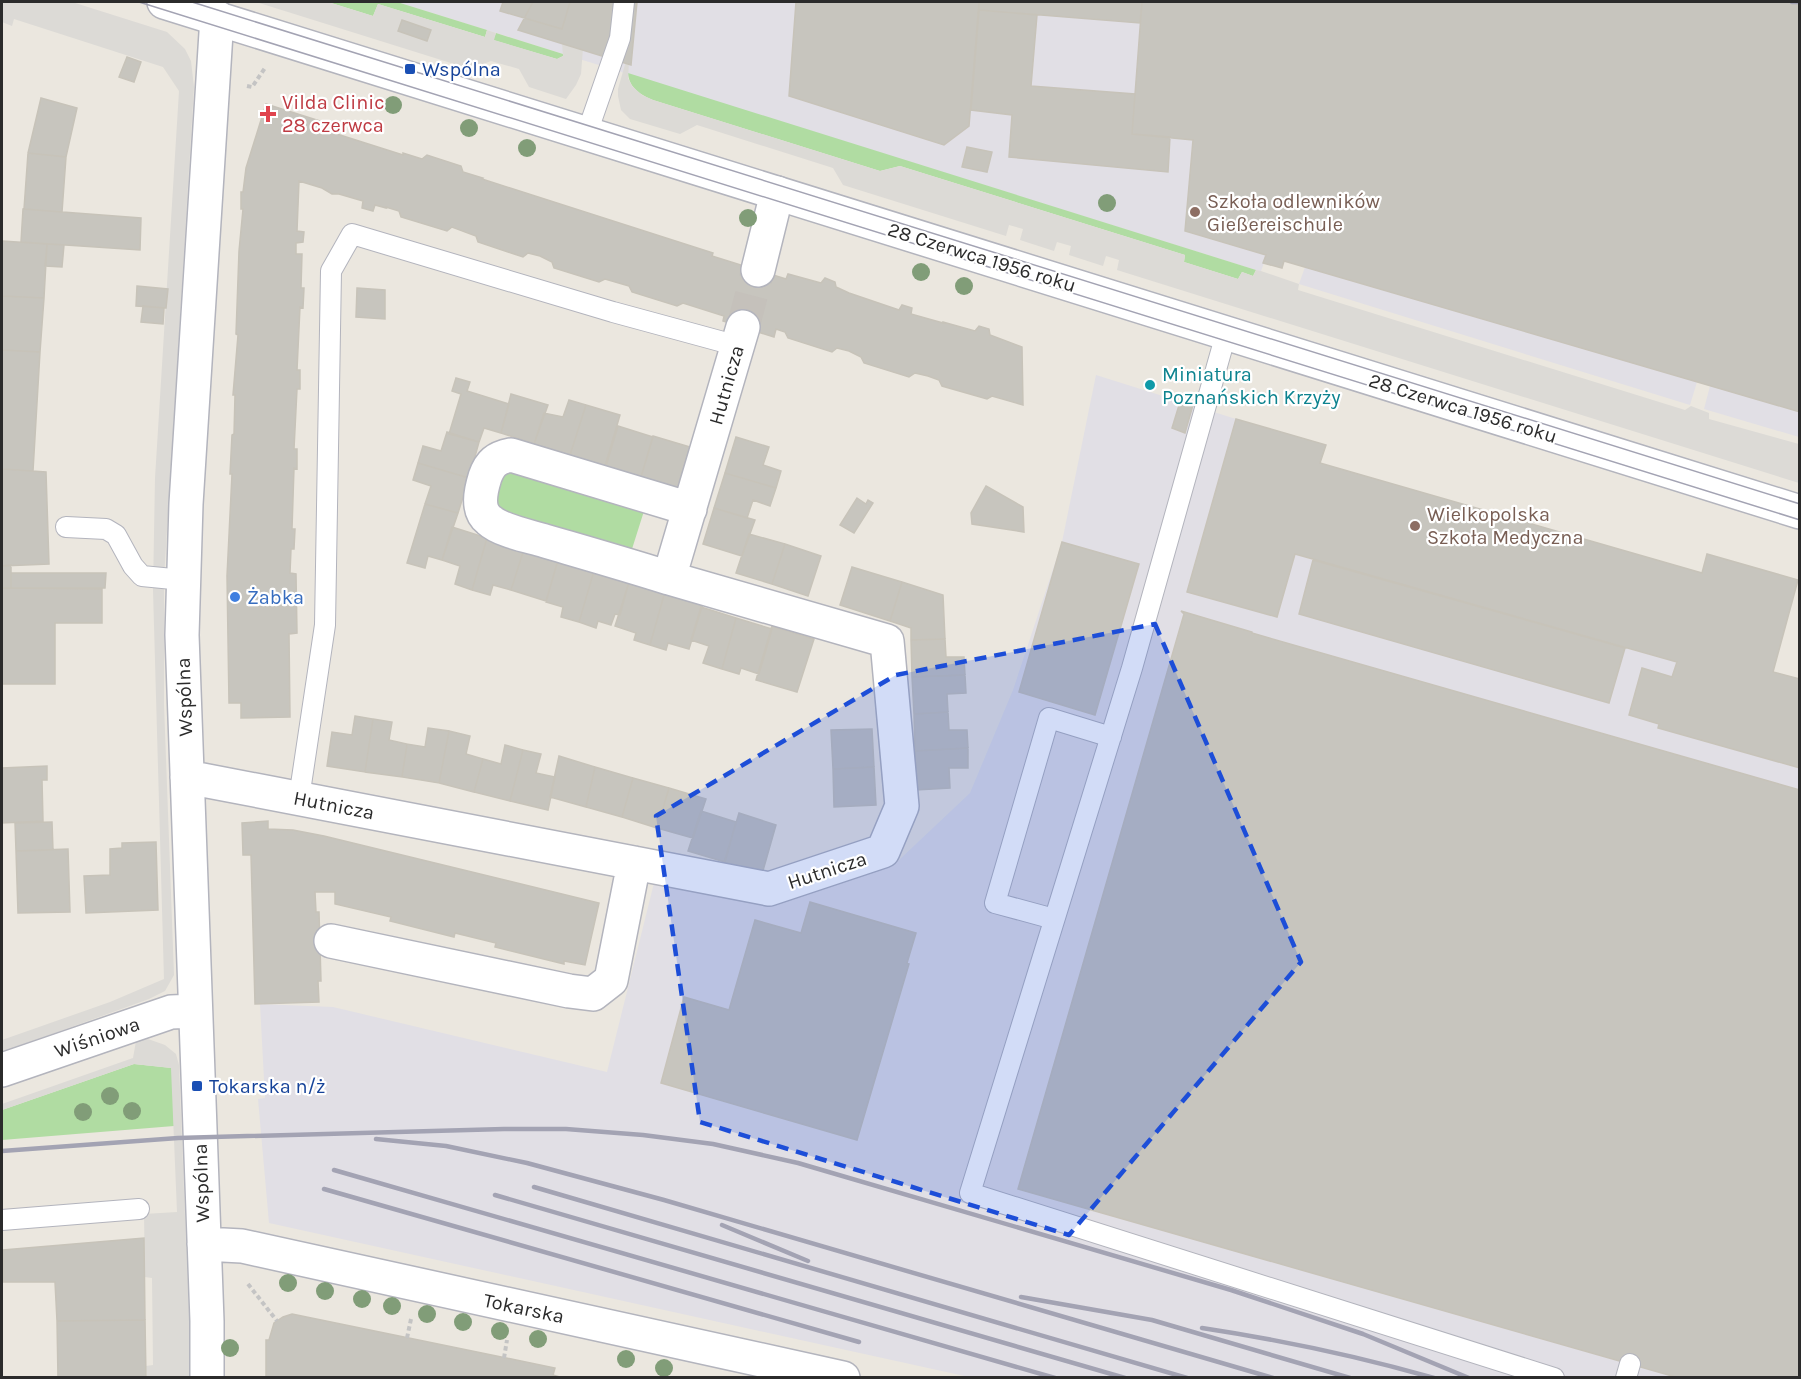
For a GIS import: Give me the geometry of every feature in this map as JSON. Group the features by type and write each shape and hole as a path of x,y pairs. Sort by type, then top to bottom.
{"street":[{"name":"28 Czerwca 1956 roku","path":"165,2 219,9 587,133 1800,512"},
{"name":"Wspólna","path":"207,1377 183,686 183,580 219,9"},
{"path":"758,270 777,193"},
{"name":"Hutnicza","path":"187,777 769,889 883,851 902,806 887,641 669,578 740,337"},
{"path":"669,578 513,532 488,520 481,508 480,495 483,483 490,466 499,457 511,455 690,509"},
{"path":"331,941 592,994 611,980 634,863"},
{"name":"Wiśniowa","path":"2,1070 171,1012 195,1011"},
{"name":"Tokarska","path":"204,1244 242,1246 843,1377"}],"lane":[{"path":"587,133 620,38 624,2"},
{"path":"299,798 325,625 331,271 352,234 613,312 740,337"},
{"path":"1226,334 1111,737 969,1193 1554,1377"},
{"path":"66,527 106,529 116,536 133,566 142,576 183,580"},
{"path":"1054,919 995,903 1049,718 1111,737"},
{"path":"2,1220 139,1209"}],"path":[{"path":"252,87 269,62"},
{"path":"248,1284 277,1321"},
{"path":"407,1338 411,1319"},
{"path":"504,1358 507,1340"}],"highlighted area":[{"path":"1155,624 1301,962 1069,1235 700,1122 656,816 896,675"}],"shaded area":[{"path":"2,2 72,2 167,32 185,49 191,61 194,87 164,579 164,704 174,975 165,991 149,999 2,1052 2,1040 110,1002 164,979 153,590 155,478 179,91 163,67 14,19 12,26 2,22"},
{"path":"256,2 328,2 373,16 378,4 485,37 487,30 496,33 494,40 557,59 563,56 562,43 583,48 581,74 566,99 529,87 519,69 491,61 470,69"},
{"path":"397,2 1799,2 1799,437 1704,409 1710,386 1697,382 1690,405 1299,284 1305,267 1285,261 1282,268 1264,263 1259,271"},
{"path":"626,61 629,62 628,78 632,86 642,95 653,100 880,171 900,166 1185,255 1184,262 1238,279 1242,272 1253,276 1256,270 1261,271 1299,284 1298,290 1685,410 1691,406 1709,413 1709,419 1799,444 1799,483 1117,270 1119,260 1106,256 1103,266 1069,255 1071,246 1057,242 1054,251 1020,240 1023,229 1009,225 1006,236 843,185 833,168 697,125 680,134 630,119 621,110 618,96"},
{"path":"1096,375 1236,419 1188,592 1277,617 1295,554 1313,560 1299,614 1609,703 1625,648 1677,662 1672,677 1642,668 1629,715 1659,724 1658,728 1799,768 1799,1377 969,1377 269,1223 258,1099 265,1098 260,1004 333,1007 607,1072 654,883 767,906 898,861 970,793 1013,690 1062,542"},
{"path":"148,1039 165,1045 176,1054 179,1065 189,1319 189,1377 147,1377 146,1366 153,1365 152,1278 145,1277 144,1214 177,1212 171,1068 134,1064 2,1110 2,1104 133,1058 136,1041"}],"green space":[{"path":"328,2 397,2 487,30 485,37 378,4 373,16"},
{"path":"496,33 563,54 563,56 557,59 493,40"},
{"path":"628,73 1256,270 1253,276 1242,272 1238,279 1184,262 1185,255 900,166 880,171 653,100 633,87"},
{"path":"504,470 644,511 632,549 493,508"},
{"path":"134,1064 172,1068 174,1126 2,1140 2,1110"}],"building":[{"path":"503,2 570,2 562,29 500,11"},
{"path":"533,2 637,2 631,65 518,30"},
{"path":"796,2 979,2 969,126 944,145 789,96"},
{"path":"979,2 1142,2 1140,23 979,10"},
{"path":"1142,2 1800,2 1800,412 1284,261 1282,268 1263,263 1266,255 1185,231 1193,140 1132,134"},
{"path":"979,10 1037,15 1031,86 1135,94 1132,134 1170,137 1168,172 1009,157 1012,115 971,110"},
{"path":"402,20 431,30 427,41 398,31"},
{"path":"127,57 141,62 134,82 119,77"},
{"path":"41,98 77,108 66,157 28,153"},
{"path":"266,104 320,121 318,128 403,155 403,153 422,159 427,155 461,166 463,172 482,179 713,253 712,256 786,279 788,274 821,283 825,278 835,282 836,287 849,293 899,310 902,305 912,308 911,314 975,331 979,326 989,329 990,335 1022,347 1023,405 992,396 987,399 942,386 939,380 928,376 915,373 909,377 864,363 861,357 849,351 837,348 832,352 788,338 785,332 776,329 774,337 723,321 724,316 683,303 677,306 632,292 629,286 605,279 599,282 554,268 552,262 540,256 528,253 523,257 478,242 476,236 452,227 447,231 401,217 399,211 386,207 375,205 373,211 362,208 363,201 332,194 322,188 299,181 297,231 304,232 303,242 296,243 296,254 302,254 301,288 304,288 303,308 300,307 297,370 300,370 300,389 297,389 294,449 297,449 297,469 294,468 292,529 295,529 290,573 296,574 297,633 289,634 290,717 241,718 241,703 229,703 227,576 232,474 230,474 232,435 234,434 235,395 233,395 238,335 236,334 239,251 243,209 241,209 241,192 243,192 246,168"},
{"path":"967,147 992,152 987,172 962,167"},
{"path":"28,153 66,157 62,212 24,209"},
{"path":"23,209 141,218 140,250 21,242"},
{"path":"2,241 47,244 44,298 2,296"},
{"path":"47,244 64,245 62,267 45,266"},
{"path":"137,286 168,289 166,308 136,306"},
{"path":"357,288 385,290 385,319 356,317"},
{"path":"2,296 44,298 40,352 2,350"},
{"path":"143,306 164,308 163,324 141,322"},
{"path":"2,350 40,352 33,471 2,469"},
{"path":"456,378 470,382 467,391 509,404 501,433 484,428 479,442 449,434 461,394 452,391"},
{"path":"511,394 548,405 534,444 501,433"},
{"path":"569,400 586,405 570,455 534,444 544,413 563,417"},
{"path":"1180,402 1193,405 1185,433 1172,428"},
{"path":"586,405 620,415 605,466 570,455"},
{"path":"1236,419 1326,445 1320,463 1702,573 1707,554 1798,580 1773,672 1800,679 1800,768 1658,728 1659,724 1629,715 1642,668 1672,677 1677,662 1295,554 1277,617 1187,592"},
{"path":"618,426 653,437 641,477 606,466"},
{"path":"447,432 479,442 469,478 418,463 423,446 441,451"},
{"path":"653,436 690,447 677,489 641,477"},
{"path":"736,437 769,447 763,465 781,471 776,488 725,473"},
{"path":"418,463 469,478 458,513 425,504 431,486 413,480"},
{"path":"2,469 46,472 49,564 2,566"},
{"path":"725,473 776,488 770,506 753,500 747,518 714,508"},
{"path":"986,486 1023,507 1024,532 972,524 971,513"},
{"path":"857,498 866,504 868,500 873,503 854,533 840,525"},
{"path":"425,504 458,513 442,560 428,556 425,568 407,563"},
{"path":"714,508 755,520 742,556 703,544"},
{"path":"452,527 487,538 472,590 455,584 460,566 442,560"},
{"path":"749,534 785,544 772,584 736,573"},
{"path":"487,538 524,549 511,590 493,585 490,595 472,590"},
{"path":"1062,542 1139,564 1095,715 1019,692"},
{"path":"785,544 821,556 808,596 772,584"},
{"path":"524,549 558,560 546,601 511,590"},
{"path":"558,560 594,571 579,622 561,617 563,607 546,602"},
{"path":"1313,560 1625,648 1609,703 1299,614"},
{"path":"11,565 11,588 2,588 2,566"},
{"path":"852,567 902,582 890,621 840,605"},
{"path":"594,571 629,582 620,615 615,614 611,625 598,621 596,628 579,622"},
{"path":"11,573 106,573 105,588 11,588"},
{"path":"629,582 666,588 650,645 634,640 636,633 615,626"},
{"path":"902,582 943,595 945,639 911,640 911,628 890,621"},
{"path":"2,588 102,589 102,623 55,623 55,684 2,684"},
{"path":"666,588 704,600 689,649 668,643 666,650 650,645"},
{"path":"701,607 736,618 722,669 703,663 709,646 691,640"},
{"path":"1181,611 1800,790 1800,1378 1679,1378 1018,1189 1184,614"},
{"path":"736,618 772,629 759,674 741,668 739,674 722,669"},
{"path":"772,626 814,639 797,692 756,680"},
{"path":"945,639 946,657 964,657 965,675 912,677 911,640"},
{"path":"965,675 966,693 947,694 948,712 914,714 912,677"},
{"path":"948,712 949,730 967,730 968,748 915,751 914,714"},
{"path":"355,716 373,719 365,772 327,766 332,732 352,735"},
{"path":"373,719 392,722 389,740 407,744 402,777 365,772"},
{"path":"428,728 449,731 439,783 402,777 407,744 425,747"},
{"path":"872,729 874,767 833,769 831,730"},
{"path":"449,731 470,736 466,754 483,759 474,792 439,783"},
{"path":"505,745 523,750 510,801 474,792 483,759 501,764"},
{"path":"968,748 968,768 949,768 950,788 916,790 915,751"},
{"path":"523,750 541,754 536,773 555,777 548,810 510,801"},
{"path":"559,756 595,767 586,807 550,797"},
{"path":"47,766 47,780 42,780 43,821 2,823 2,768"},
{"path":"595,767 633,778 622,817 586,807"},
{"path":"874,767 876,805 834,807 833,769"},
{"path":"633,778 669,788 657,828 622,817"},
{"path":"669,788 706,799 693,838 657,828"},
{"path":"701,811 736,822 725,862 688,851"},
{"path":"739,813 776,825 762,874 724,863"},
{"path":"268,821 268,829 293,830 324,836 599,903 585,965 564,961 564,964 495,947 496,943 455,933 454,937 390,921 391,917 335,904 335,892 315,892 316,912 319,912 321,981 318,981 319,1002 255,1004 251,855 243,855 242,823"},
{"path":"52,822 53,850 16,851 15,823"},
{"path":"156,842 158,910 86,913 84,876 110,875 110,849 122,848 122,843"},
{"path":"68,849 70,912 18,913 16,851"},
{"path":"810,902 916,933 857,1140 661,1083 684,997 729,1010 755,920 801,933"},
{"path":"144,1238 145,1320 57,1321 55,1282 3,1282 3,1250"},
{"path":"292,1314 555,1368 553,1375 563,1378 266,1378 266,1340 269,1340 274,1323"},
{"path":"145,1320 146,1378 58,1378 57,1321"}],"tunnel":[{"path":"743,327 758,270"}],"tram line":[{"path":"139,2 1800,520"},
{"path":"192,2 1800,504"}],"railway":[{"path":"1792,2 1800,2"},
{"path":"2,1151 178,1138 504,1129 566,1129 643,1135 713,1144 798,1163 1231,1290 1363,1334 1469,1378"},
{"path":"376,1139 446,1146 527,1163 664,1200 1273,1378"},
{"path":"334,1170 1055,1378"},
{"path":"534,1187 1187,1378"},
{"path":"324,1189 859,1342"},
{"path":"495,1195 1125,1378"},
{"path":"722,1225 808,1261"},
{"path":"1021,1297 1152,1320 1350,1378"},
{"path":"1202,1328 1319,1349 1434,1378"}],"place":[{"name":"Wspólna","path":"410,69"},
{"name":"Vilda Clinic 28 czerwca","path":"268,114"},
{"name":"Szkoła odlewników Gießereischule","path":"1195,212"},
{"name":"Miniatura Poznańskich Krzyży","path":"1150,385"},
{"name":"Wielkopolska Szkoła Medyczna","path":"1415,526"},
{"name":"Żabka","path":"235,597"},
{"name":"Tokarska n/ż","path":"197,1086"}]}
